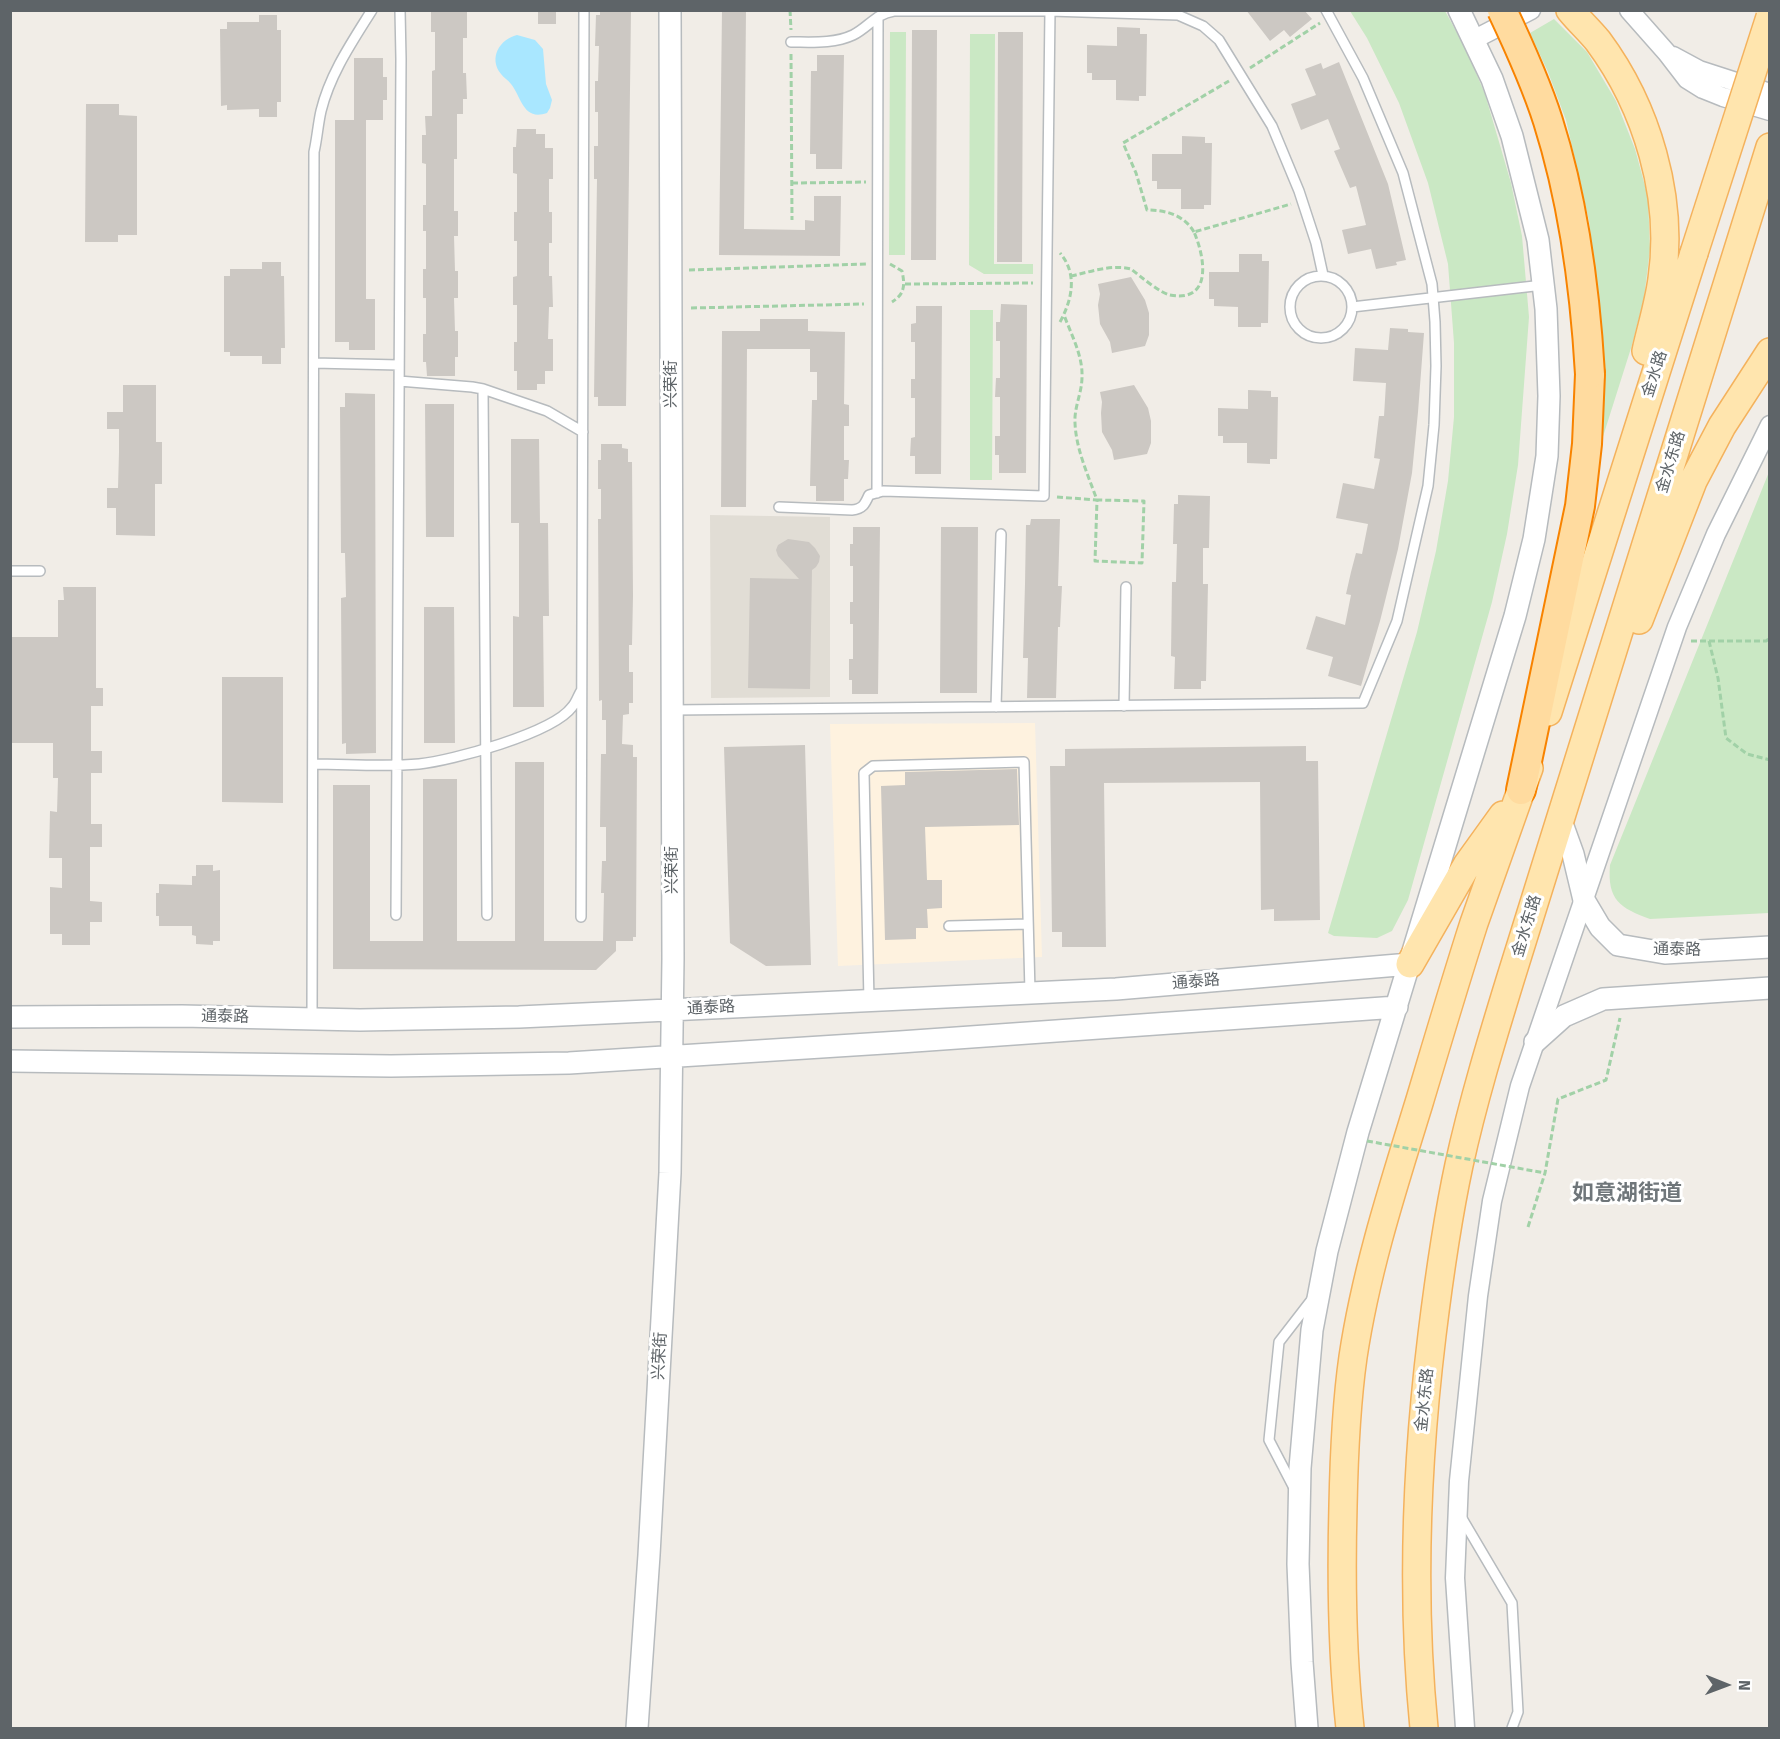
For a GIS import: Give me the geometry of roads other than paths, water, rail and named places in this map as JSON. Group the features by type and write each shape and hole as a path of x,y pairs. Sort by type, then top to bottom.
{"highway":[{"path":"1502,10 1548,119 1562,171 1582,278 1590,374 1587,444 1580,506 1521,790"}],"main road":[{"path":"1350,1728 1344,1657 1342,1568 1345,1452 1353,1359 1372,1262 1474,923 1550,707 1617,495 1662,280 1665,245 1662,211 1657,167 1646,130 1632,97 1598,41 1570,10"},
{"name":"金水路","path":"1617,495 1770,17"},
{"name":"金水东路","path":"1424,1728 1416,1618 1417,1504 1426,1386 1444,1248 1459,1166 1480,1081 1770,147"},
{"path":"1560,819 1693,481 1722,426 1770,352"},
{"path":"1410,964 1467,865 1521,790"}],"street":[{"name":"兴荣街","path":"637,1728 670,1185 673,710 670,10"},
{"path":"1307,1728 1298,1564 1299,1499 1312,1330 1327,1251 1358,1132 1515,616 1534,538 1547,456 1549,396 1546,309 1539,240 1515,146 1492,79 1459,10"},
{"path":"1473,40 1531,10"},
{"path":"1629,10 1687,79 1723,97 1770,111"},
{"path":"1667,53 1699,70 1770,93"},
{"path":"1465,1728 1455,1578 1459,1481 1478,1296 1492,1201 1520,1086 1672,642 1716,534 1770,425"},
{"name":"通泰路","path":"1560,819 1573,854 1584,900 1599,927 1618,945 1665,953 1770,946"},
{"name":"通泰路","path":"10,1017 182,1016 360,1020 508,1017 1116,989 1410,964"},
{"path":"1535,1042 1564,1016 1603,999 1770,988"},
{"path":"10,1061 391,1066 569,1063 1397,1007"}],"lane":[{"path":"312,1019 314,152 321,110 331,82 350,44 372,10"},
{"path":"396,915 400,10"},
{"path":"581,917 584,10"},
{"path":"791,42 826,42 845,37 854,34 883,13 894,11 1050,11 1178,15 1203,26 1219,40 1272,126 1302,201 1316,243 1323,275"},
{"path":"779,507 860,509 865,506 869,495 883,491 1044,496 1050,11"},
{"path":"673,710 1363,704 1397,621 1428,486 1434,425 1436,366 1433,297 1432,284 1403,173 1363,78 1327,14"},
{"path":"876,493 878,17"},
{"path":"1323,275 1345,286 1350,294 1352,307 1350,320 1339,333 1331,337 1313,338 1298,328 1292,320 1290,302 1298,285 1314,276 1323,275"},
{"path":"1352,307 1543,285"},
{"path":"314,363 399,365"},
{"path":"399,381 483,389 547,411 583,432"},
{"path":"483,389 487,915"},
{"path":"996,707 1000,534"},
{"path":"10,571 40,571"},
{"path":"1124,706 1126,587"},
{"path":"313,764 397,765 445,761 525,736 555,721 572,708 582,689"},
{"path":"869,1001 864,773 873,766 1024,762 1030,993"},
{"path":"950,926 1028,924"},
{"path":"1299,1499 1269,1440 1279,1342 1320,1289"},
{"path":"1458,1512 1512,1603 1518,1712 1512,1728"}],"water":[{"path":"517,35 535,40 543,49 546,84 552,100 547,113 539,115 528,111 511,84 497,68 496,56 501,45"}],"district":[{"name":"如意湖街道","path":"1627,1194"}]}
